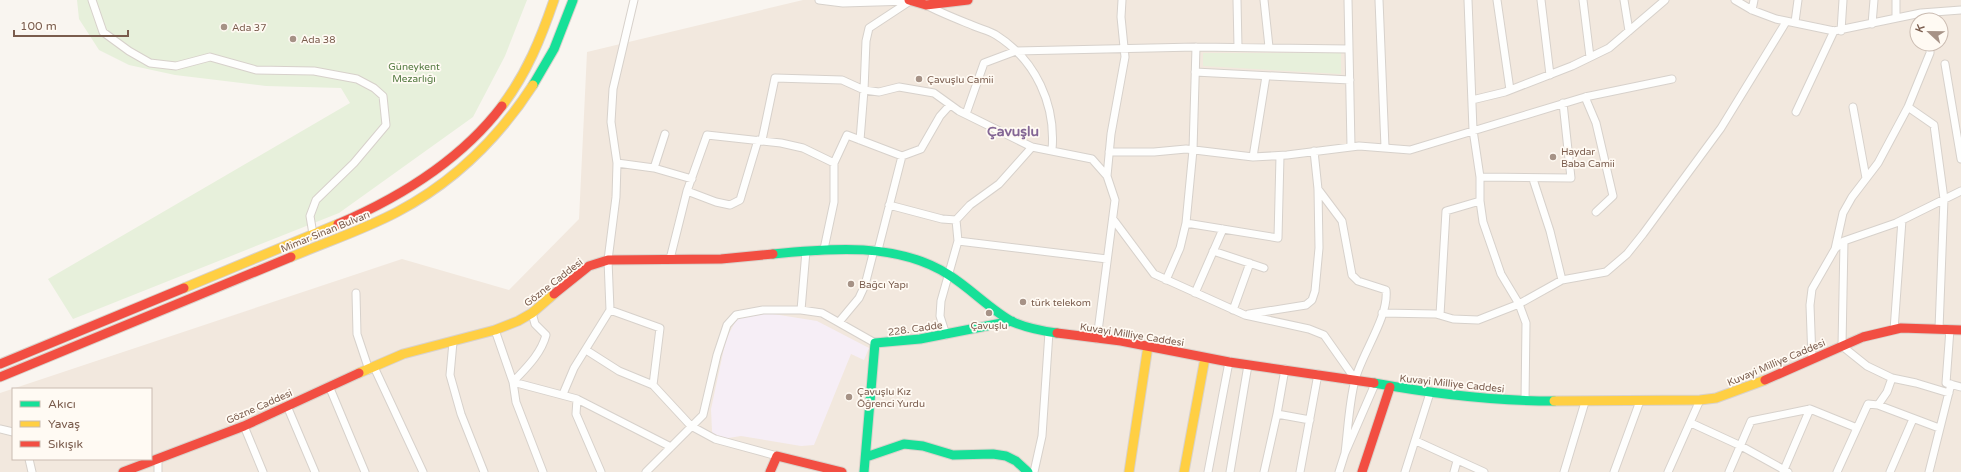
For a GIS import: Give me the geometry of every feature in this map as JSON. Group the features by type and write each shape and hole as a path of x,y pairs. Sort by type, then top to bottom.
{"street":[{"path":"92,0 103,32 129,51 150,63 176,66 210,57 256,70 314,71 356,79 374,88 383,96 386,125 354,164 316,200 310,216 313,234"},
{"name":"Mimar Sinan Bulvarı","path":"0,364 374,209 398,197 444,166 468,146 497,114 522,76 541,38 554,0"},
{"name":"Mimar Sinan Bulvarı","path":"0,377 404,210 427,195 451,178 471,161 507,123 535,82 556,44 573,0"},
{"path":"563,394 574,368 610,310 608,260 616,197 617,163 611,122 613,89 634,0"},
{"path":"819,0 844,4 910,0 926,5 996,35 1023,57 1041,83 1052,120 1052,150"},
{"path":"860,140 866,41 869,28 910,0"},
{"path":"926,5 968,0"},
{"path":"1107,176 1109,152 1125,57 1121,17 1122,0"},
{"path":"1237,0 1238,46"},
{"path":"1264,0 1269,47"},
{"path":"1348,0 1351,146"},
{"path":"1379,0 1385,147"},
{"path":"1468,0 1473,130 1480,177 1482,222 1502,274 1519,304 1526,323 1525,401"},
{"path":"1497,0 1510,90"},
{"path":"1541,0 1550,75"},
{"path":"1583,0 1590,57"},
{"path":"1624,0 1629,31"},
{"path":"1472,100 1510,90 1550,75 1609,48 1665,0"},
{"path":"1735,0 1752,10 1786,22 1795,22 1838,31 1909,16"},
{"path":"1752,10 1754,0"},
{"path":"1795,22 1798,0"},
{"path":"1796,112 1838,31 1843,0"},
{"path":"1872,24 1874,0"},
{"path":"1896,0 1896,18"},
{"path":"1931,12 1961,10"},
{"path":"1382,313 1440,315 1453,318 1478,320 1519,304 1562,280 1606,272 1627,254 1721,128 1786,22"},
{"path":"966,114 984,63 1016,51 1238,46 1349,48"},
{"path":"1166,280 1180,248 1186,223 1193,150 1196,47"},
{"path":"1812,360 1810,305 1812,289 1835,249 1843,213 1866,178 1878,163 1908,107 1930,52"},
{"path":"1944,64 1961,159"},
{"path":"1195,72 1350,80"},
{"path":"1253,157 1266,76"},
{"path":"687,191 716,202 730,205 740,200 760,140 775,78 842,80 864,90 879,92 899,87 934,93 950,105 966,114 1032,147 1092,159 1107,176 1115,200 1097,339"},
{"path":"1109,152 1193,150 1253,157 1280,156 1351,146 1385,147 1410,150 1585,96 1672,79"},
{"path":"1585,96 1596,123 1613,196 1596,212"},
{"path":"1480,177 1533,179 1571,178 1563,104"},
{"path":"824,249 834,202 834,163 847,135 902,156 921,149 940,116 950,105"},
{"path":"1853,107 1866,178"},
{"path":"1908,107 1934,125 1944,199 1939,329"},
{"path":"654,168 665,134"},
{"path":"670,259 687,191 707,135 760,140 803,148 834,163"},
{"path":"946,335 940,316 941,301 958,241 956,220 970,205 999,184 1032,147"},
{"path":"1245,315 1306,305 1312,300 1315,291 1318,248 1318,189 1314,151"},
{"path":"839,322 859,298 865,286 902,156"},
{"path":"1186,223 1278,238 1280,156"},
{"path":"617,163 654,168 692,179"},
{"path":"1533,179 1550,231 1562,280"},
{"path":"1318,189 1342,221 1352,275 1358,281 1386,290 1387,298 1355,379 1345,453"},
{"path":"1835,249 1844,241 1902,220 1961,191"},
{"path":"1440,315 1446,211 1480,201"},
{"path":"889,205 942,219 956,220"},
{"path":"1113,219 1154,274 1245,315 1309,329 1324,335 1355,379"},
{"path":"1894,330 1902,220"},
{"path":"1195,293 1223,229"},
{"path":"958,241 1107,259"},
{"path":"1844,241 1842,346 1867,366 1892,378 1916,383 1949,393"},
{"name":"Gözne Caddesi","path":"124,472 244,426 329,386 403,354 495,330 532,313 589,266 608,260 721,259 824,249 876,250 922,262 948,274"},
{"path":"801,310 806,251"},
{"path":"1213,251 1264,268"},
{"path":"1232,310 1250,263"},
{"name":"Kuvayi Milliye Caddesi","path":"948,274 1012,321 1029,328 1148,346 1248,365 1355,379 1390,387 1430,393 1525,401 1585,402 1700,400 1716,398 1751,386 1863,337 1901,328 1961,330"},
{"path":"356,293 357,334 423,472"},
{"path":"610,310 660,328 653,385"},
{"path":"646,472 703,415 717,354 727,325 736,316 763,310 801,310 822,314 875,343"},
{"path":"513,382 530,364 544,344 546,336 535,324 532,313"},
{"name":"228. Cadde","path":"864,472 875,343 897,342 946,335 1012,321"},
{"path":"1950,329 1946,383 1961,387"},
{"path":"495,330 513,382 516,402 543,472"},
{"path":"1034,472 1042,436 1050,332"},
{"path":"453,342 450,375 461,414 484,472"},
{"path":"1129,472 1148,346"},
{"path":"586,350 619,371 653,385 691,426 716,439 842,472"},
{"path":"1184,472 1205,358"},
{"path":"1208,472 1229,362"},
{"path":"1230,472 1248,365"},
{"path":"1264,472 1277,414 1284,369"},
{"path":"1300,472 1318,374"},
{"path":"1878,405 1887,392 1892,378"},
{"path":"513,382 563,394 577,399 671,447"},
{"path":"1339,472 1345,453 1376,384"},
{"path":"1929,472 1951,384"},
{"path":"329,386 365,472"},
{"path":"1362,472 1390,387"},
{"path":"1405,472 1430,393"},
{"path":"577,399 576,414 601,472"},
{"path":"1668,472 1691,424 1700,400"},
{"path":"1614,472 1640,401"},
{"path":"1564,472 1585,402"},
{"path":"1837,472 1868,404 1878,405 1913,420 1939,428"},
{"path":"287,406 315,472"},
{"path":"1691,424 1741,446 1785,471 1810,409"},
{"path":"1729,472 1751,421 1810,409 1856,428"},
{"path":"1277,414 1310,420"},
{"path":"1890,472 1913,420"},
{"path":"244,426 263,472"},
{"path":"0,429 6,429 12,432"},
{"path":"1416,441 1484,472"},
{"path":"866,457 904,444 923,446 953,455 993,454 1006,456 1016,461 1028,472"},
{"path":"770,472 777,456"},
{"path":"158,459 158,472"},
{"path":"29,460 32,472"},
{"path":"1454,472 1457,461"}],"shaded area":[{"path":"803,0 1961,0 1961,472 0,472 0,393 12,389 12,460 152,460 152,388 15,388 402,259 509,290 579,219 587,52"},
{"path":"767,313 817,321 869,348 864,360 851,354 814,445 801,446 741,436 722,439 713,436 711,409 726,339 739,315"}],"green space":[{"name":"Güneykent Mezarlığı","path":"77,0 527,0 505,56 473,117 339,213 73,319 48,279 350,103 341,88 266,86 175,75 129,65 99,50 79,19"},
{"path":"1203,53 1341,53 1341,74 1203,66"}],"traffic: fast":[{"path":"533,85 554,49 573,0"},
{"path":"773,254 840,249 886,252 908,257 929,264 949,275 997,312 1013,322 1035,329 1057,333"},
{"path":"864,472 875,343 920,339 1012,321"},
{"path":"1374,383 1464,396 1509,400 1554,401"},
{"path":"866,457 904,444 923,446 953,455 993,454 1006,456 1016,461 1028,472"}],"traffic: slow":[{"path":"502,106 511,94 526,68 544,28 554,0"},
{"path":"291,257 358,230 397,212 437,187 456,173 490,141 533,85"},
{"path":"184,288 338,224"},
{"path":"359,373 403,354 495,330 518,321 532,313 554,294"},
{"path":"1129,472 1148,346"},
{"path":"1184,472 1205,358"},
{"path":"1554,401 1700,400 1716,398 1765,380"}],"traffic: jam":[{"path":"909,0 926,5 968,0"},
{"path":"338,224 384,202 428,176 468,144 502,106"},
{"path":"554,294 589,266 608,260 721,259 773,254"},
{"path":"0,377 291,257"},
{"path":"0,364 184,288"},
{"path":"1765,380 1863,337 1901,328 1961,330"},
{"path":"1057,333 1121,341 1229,362 1374,383"},
{"path":"123,472 244,426 359,373"},
{"path":"1362,472 1390,387"},
{"path":"770,472 777,456 842,472"}],"place":[{"name":"Ada 37","path":"224,27"},
{"name":"Ada 38","path":"293,39"},
{"name":"Çavuşlu Camii","path":"919,79"},
{"name":"Haydar Baba Camii","path":"1553,157"},
{"name":"Bağcı Yapı","path":"851,284"},
{"name":"türk telekom","path":"1023,302"},
{"name":"Çavuşlu","path":"989,313"},
{"name":"Çavuşlu Kız Öğrenci Yurdu","path":"849,397"}],"district":[{"name":"Çavuşlu","path":"1013,131"}]}
